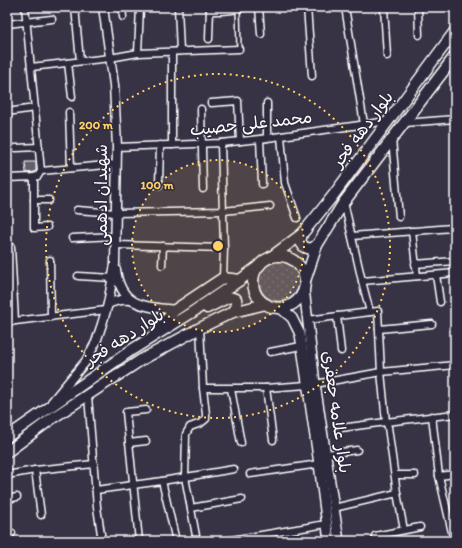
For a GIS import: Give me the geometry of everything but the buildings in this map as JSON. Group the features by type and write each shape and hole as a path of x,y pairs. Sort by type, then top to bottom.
{"main road":[{"name":"بلوار دهه فجر","path":"271,257 302,234 332,197 455,31"},
{"name":"بلوار دهه فجر","path":"304,284 317,245 344,202 455,56"},
{"path":"302,234 300,241 304,247 311,249 317,245"},
{"path":"277,256 291,259 301,268 304,274 304,284 301,294 297,300 286,307 266,304 257,295 254,289 253,282 256,270 265,260 271,257 277,256"},
{"name":"بلوار دهه فجر","path":"7,437 132,349 191,313 260,265"},
{"path":"150,338 174,310 223,278 240,280"},
{"name":"بلوار علامه جعفری","path":"304,284 311,384 321,458 326,524 329,541"},
{"path":"191,313 211,306 229,297 236,299 237,306 233,312"},
{"name":"بلوار دهه فجر","path":"7,452 54,417 141,360 233,312 266,304"},
{"name":"بلوار علامه جعفری","path":"279,307 292,318 300,334 311,384"},
{"name":"بلوار علامه جعفری","path":"321,458 334,508 339,541"}],"street":[{"path":"7,178 34,177 38,176 41,171 25,7"},
{"path":"75,7 80,61"},
{"name":"شهیدان ادهمی","path":"103,7 114,85 117,147 115,264"},
{"path":"122,7 123,17"},
{"path":"138,53 140,7"},
{"path":"178,7 180,51"},
{"path":"210,39 210,9 226,11 245,7"},
{"path":"259,7 261,34"},
{"path":"307,7 312,76"},
{"path":"345,7 364,124"},
{"path":"384,7 387,56"},
{"path":"418,7 419,35"},
{"path":"7,24 52,19"},
{"path":"31,68 138,53 239,49"},
{"path":"172,52 172,145"},
{"path":"68,63 72,97"},
{"path":"211,103 238,101 240,141"},
{"path":"267,103 267,138"},
{"path":"7,112 35,108"},
{"path":"200,110 203,189"},
{"path":"69,112 71,168"},
{"path":"405,123 455,119"},
{"name":"محمد علی حصیب","path":"117,147 221,143 388,121"},
{"path":"281,136 285,183 297,218"},
{"path":"260,139 262,184"},
{"path":"392,139 399,217"},
{"path":"221,143 224,248 223,278"},
{"path":"160,145 160,185"},
{"path":"11,147 39,147"},
{"path":"41,171 116,164"},
{"path":"34,177 34,228 47,227"},
{"path":"34,200 49,200"},
{"path":"344,202 370,312"},
{"path":"78,210 116,213 223,212 270,206"},
{"path":"352,236 452,228"},
{"path":"412,231 417,276"},
{"path":"72,238 116,236"},
{"path":"116,245 224,248"},
{"path":"162,265 163,246"},
{"path":"11,247 15,321"},
{"path":"50,260 52,317"},
{"path":"415,264 455,261"},
{"path":"48,408 86,361 96,342 107,307 115,264"},
{"path":"115,264 117,277 122,290 130,300"},
{"path":"362,281 455,273"},
{"path":"436,275 440,302"},
{"path":"78,276 113,278"},
{"path":"7,322 52,317 107,307 115,300 122,299 130,300 144,306 174,310"},
{"path":"307,320 378,311 381,372 386,422 388,426 397,494 404,530"},
{"path":"337,316 341,351"},
{"path":"379,329 432,324"},
{"path":"196,541 185,477 186,434 190,427 201,423 206,419 200,328"},
{"path":"270,352 302,346"},
{"path":"203,388 266,388 311,384 381,372 455,365"},
{"path":"266,388 273,440"},
{"path":"231,389 241,443"},
{"path":"88,396 102,541"},
{"path":"139,541 126,412 146,410"},
{"path":"341,428 455,414"},
{"path":"432,416 439,476 454,541"},
{"path":"129,442 146,441"},
{"path":"250,474 357,450"},
{"path":"7,475 35,470 94,464"},
{"path":"96,490 234,469"},
{"path":"35,470 41,515"},
{"path":"439,476 455,474"},
{"path":"395,475 415,475"},
{"path":"162,481 176,541"},
{"path":"334,508 397,494"},
{"path":"7,499 16,497"},
{"path":"191,508 242,498"},
{"path":"225,541 326,524"},
{"path":"375,536 420,527"}],"lane":[{"path":"238,9 239,49"}],"shaded area":[{"path":"279,261 293,267 299,281 293,295 279,301 265,295 259,281 265,267"}]}
